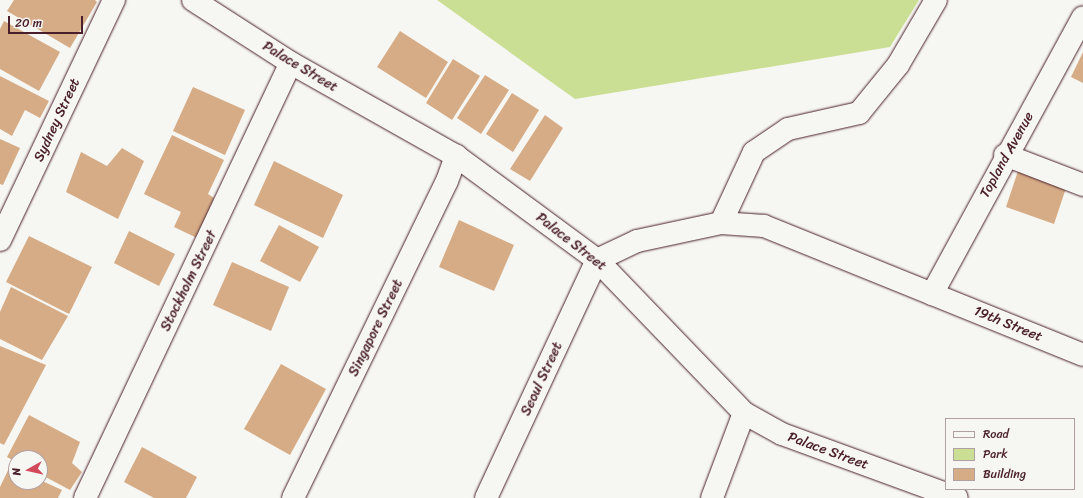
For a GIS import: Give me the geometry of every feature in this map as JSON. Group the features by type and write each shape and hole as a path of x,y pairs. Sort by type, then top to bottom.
{"street":[{"name":"Sydney Street","path":"0,240 114,0"},
{"name":"Palace Street","path":"193,0 291,63 456,156 597,260 744,413 782,434 958,498"},
{"path":"721,223 754,152 788,129 859,113 898,65 936,0"},
{"name":"Topland Avenue","path":"932,294 1005,155 1083,17"},
{"name":"Stockholm Street","path":"85,498 291,63"},
{"path":"1005,155 1083,185"},
{"name":"Singapore Street","path":"293,498 447,181 456,156"},
{"name":"19th Street","path":"597,260 637,241 721,223 764,226 1083,355"},
{"name":"Seoul Street","path":"486,498 597,260"},
{"path":"712,498 744,413"}],"green space":[{"path":"437,0 919,0 890,47 575,99"}],"building":[{"path":"14,0 95,0 97,2 70,48 7,11"},
{"path":"4,21 60,52 39,91 0,69 0,29"},
{"path":"400,31 448,62 426,98 377,67"},
{"path":"1083,52 1083,83 1071,77"},
{"path":"453,59 480,76 452,120 426,103"},
{"path":"485,75 509,90 481,134 457,118"},
{"path":"0,76 49,101 40,118 25,110 12,136 0,129"},
{"path":"193,87 245,110 225,155 173,131"},
{"path":"512,93 539,110 513,152 486,134"},
{"path":"545,115 563,128 530,181 510,169"},
{"path":"172,135 224,160 208,194 214,198 197,238 174,227 181,212 144,194"},
{"path":"0,139 20,148 3,185 0,184"},
{"path":"122,148 144,161 118,219 66,192 81,152 107,166"},
{"path":"274,161 343,195 323,238 254,205"},
{"path":"1018,171 1066,188 1054,224 1006,207"},
{"path":"459,220 514,245 494,291 439,267"},
{"path":"279,225 319,247 300,282 260,261"},
{"path":"129,231 175,254 159,286 114,263"},
{"path":"29,236 92,267 69,314 6,282"},
{"path":"232,262 289,287 271,331 213,305"},
{"path":"11,287 68,316 42,360 0,339 0,312"},
{"path":"0,346 46,365 4,445 0,443"},
{"path":"281,364 326,389 290,455 244,429"},
{"path":"29,415 80,442 72,463 82,472 70,490 48,478 48,450 11,450"},
{"path":"142,447 197,477 186,498 154,498 124,482"},
{"path":"8,470 8,490 48,490 48,484 62,490 58,498 0,498 0,487"}]}
